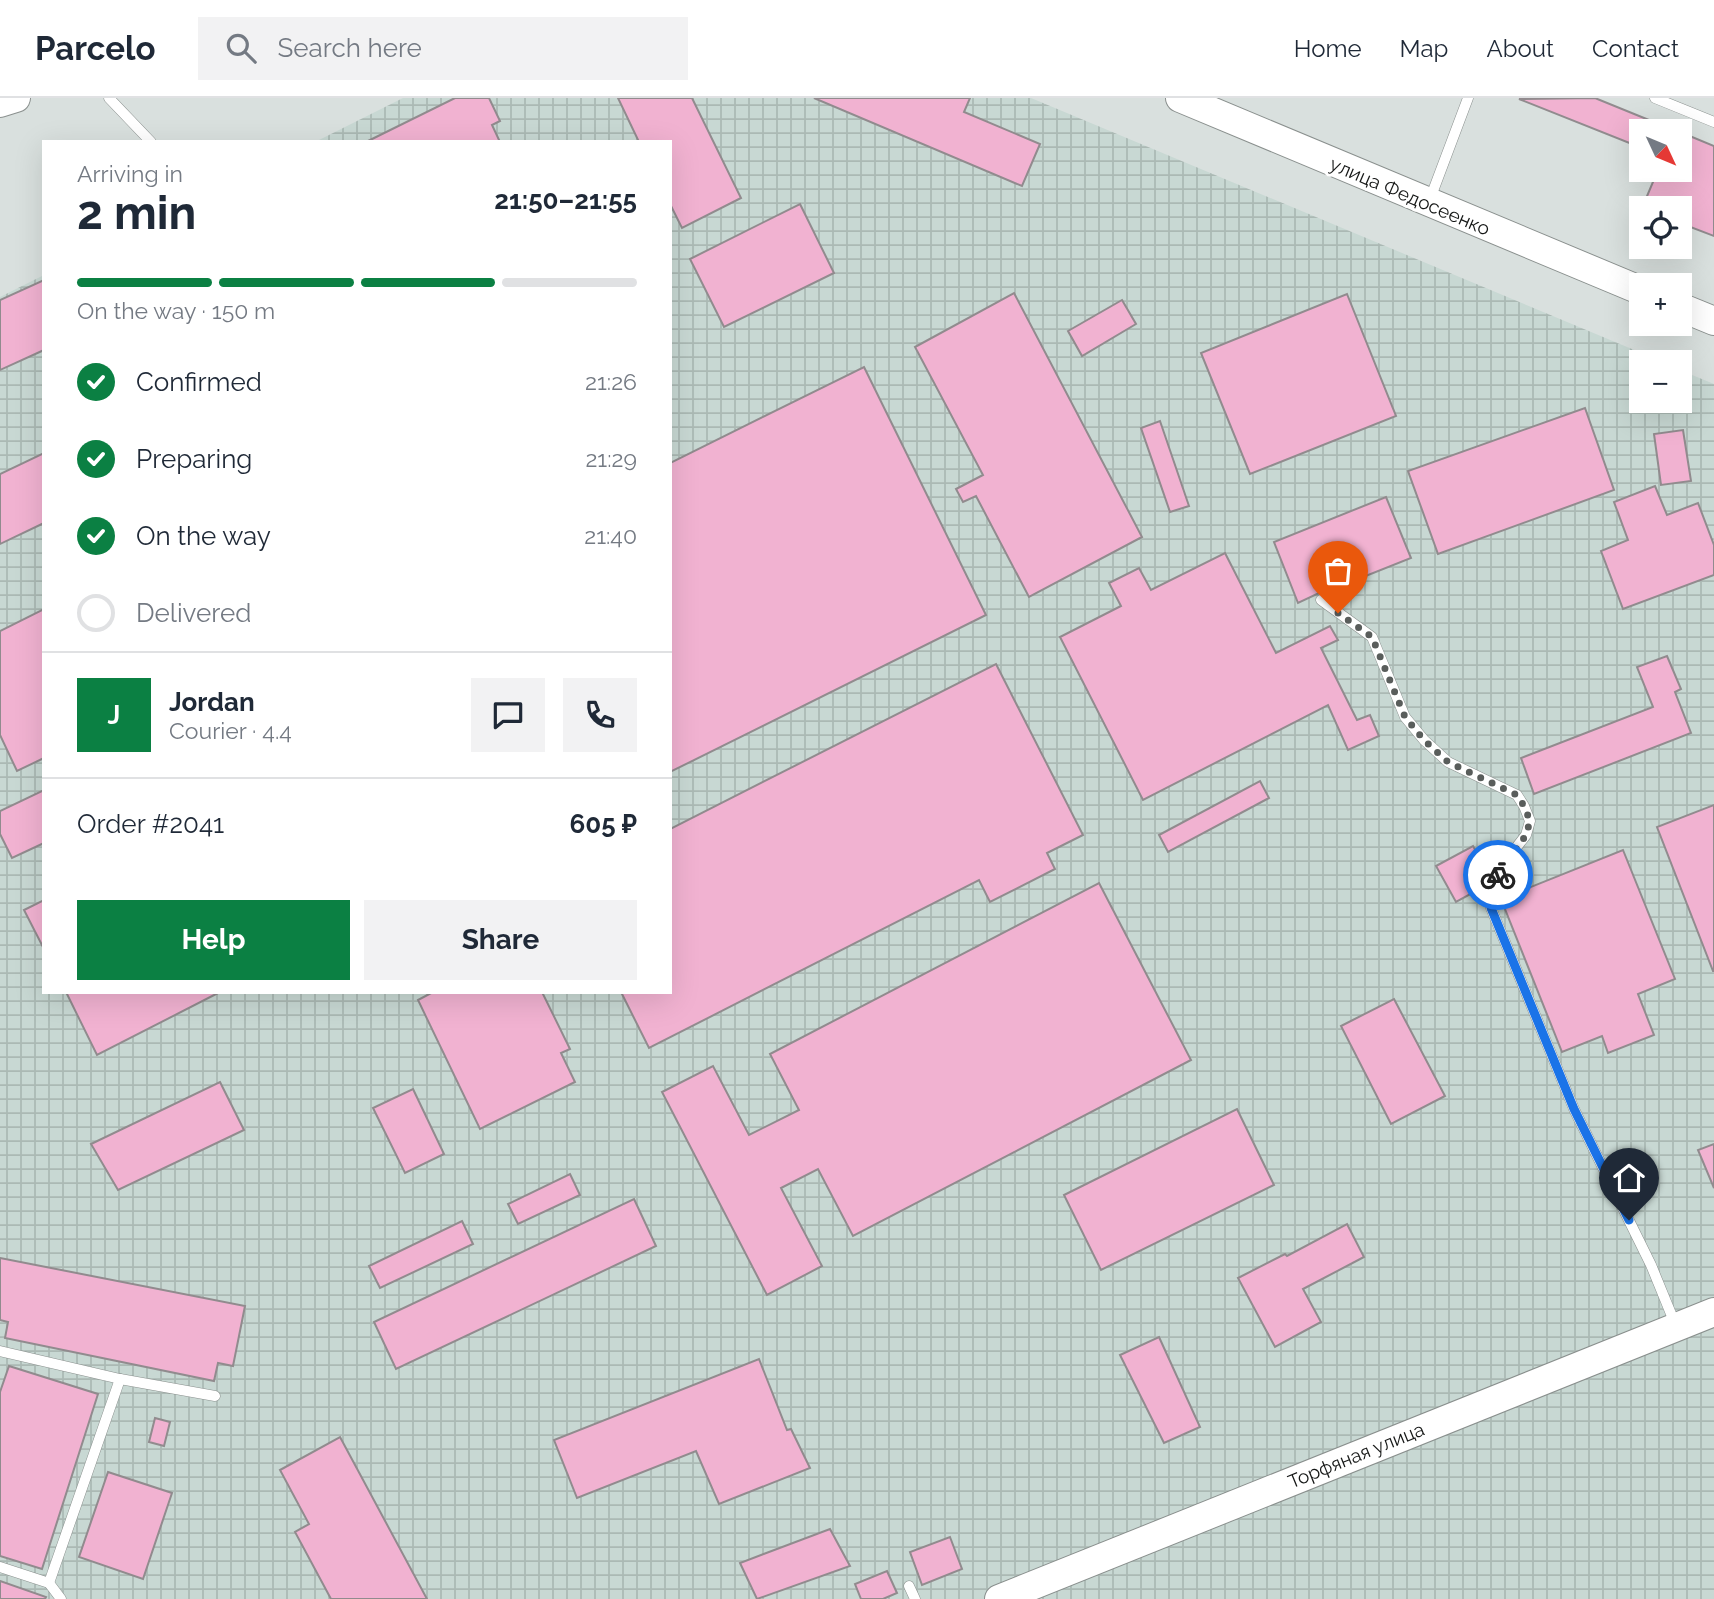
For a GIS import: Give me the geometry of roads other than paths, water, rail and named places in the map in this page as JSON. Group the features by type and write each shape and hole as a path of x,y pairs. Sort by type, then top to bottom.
{"street":[{"path":"0,103 16,98"},
{"name":"улица Федосеенко","path":"1180,98 1629,286"},
{"path":"1692,312 1714,321"},
{"name":"Торфяная улица","path":"999,1599 1714,1312"}],"lane":[{"path":"109,98 149,140"},
{"path":"1429,204 1468,98"},
{"path":"1655,98 1714,122"},
{"path":"1321,600 1372,637 1405,717 1424,740 1448,762 1517,795 1524,806 1530,821 1526,835 1501,867 1492,887 1491,908 1574,1109 1651,1265 1676,1327"},
{"path":"0,1351 120,1379 215,1396"},
{"path":"49,1583 120,1379"},
{"path":"0,1567 49,1583 61,1599"},
{"path":"909,1586 915,1599"}]}
